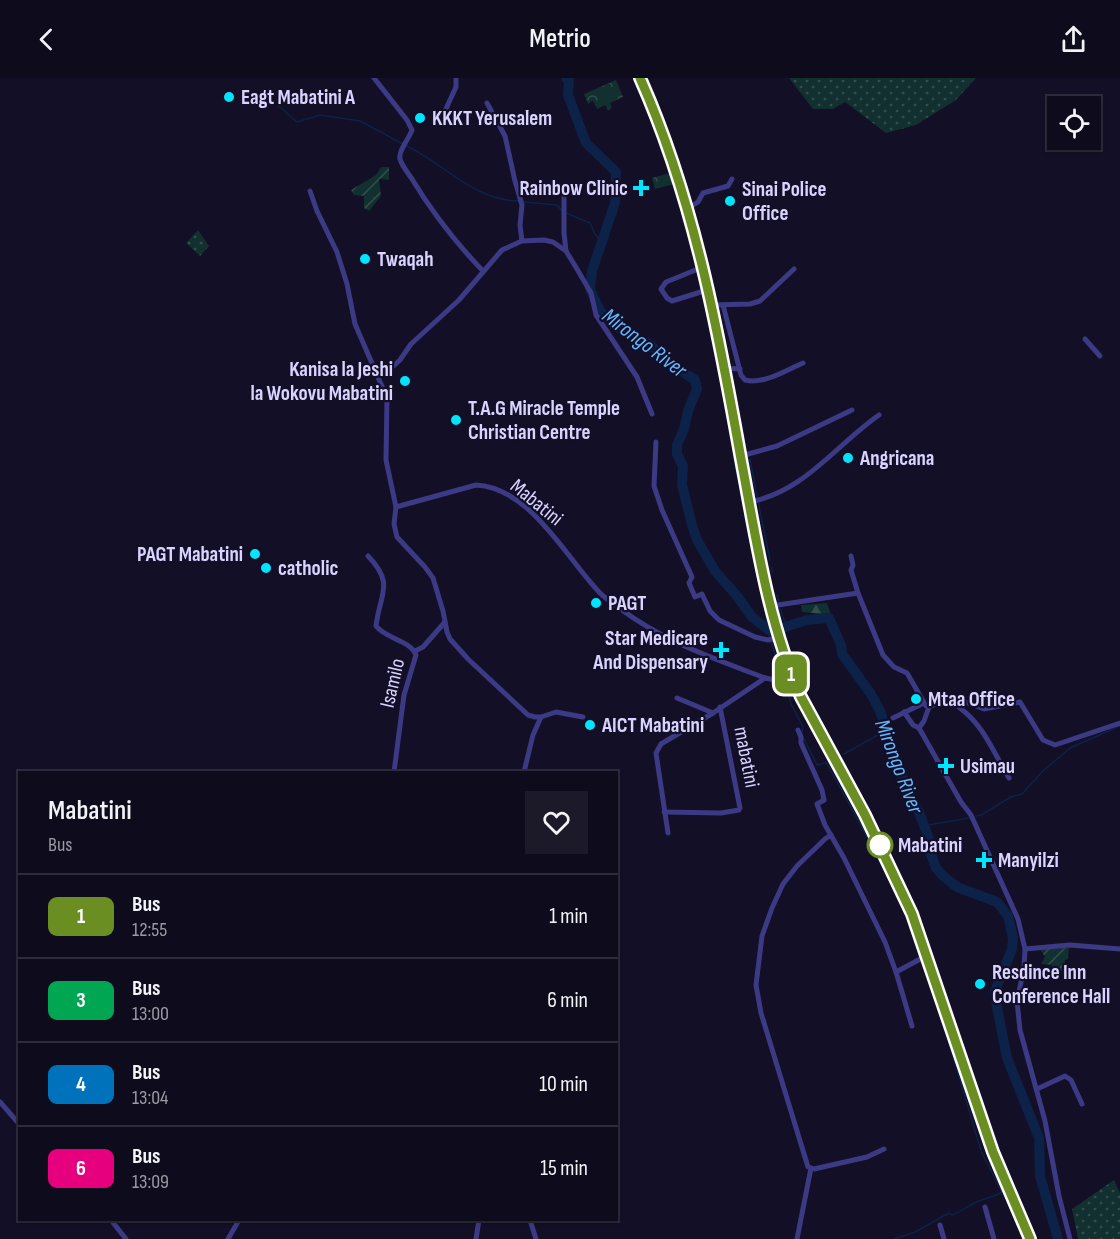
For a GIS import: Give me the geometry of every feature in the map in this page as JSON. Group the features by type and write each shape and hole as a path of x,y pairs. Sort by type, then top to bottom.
{"highway":[{"path":"640,78 669,151 703,267 741,456 755,501 771,606 773,639 896,877 928,955 993,1152 1030,1239"}],"street":[{"path":"374,78 407,120 412,130 401,152 400,158 403,165 455,240 483,271"},
{"path":"446,111 456,87 456,78"},
{"path":"487,103 505,136 514,181 522,205 520,225 522,241"},
{"path":"687,209 698,202 703,193 728,186 732,179"},
{"path":"564,190 566,251"},
{"path":"310,191 317,211 338,252 355,324 387,398 386,460 396,507 394,524 397,537 429,572 438,593 450,639 468,658 528,715 541,717 556,712 583,717"},
{"path":"378,374 389,370 400,360 411,344 459,300 502,250 522,241 544,240 553,242 566,251 591,292 596,315 638,377 652,414"},
{"path":"703,267 666,282 661,289 672,301 708,289"},
{"path":"712,305 750,304 760,301 794,269"},
{"path":"723,304 745,380 753,382 803,363"},
{"path":"1086,339 1100,356"},
{"path":"723,368 740,369"},
{"path":"741,456 777,446 852,410"},
{"path":"755,501 791,488 879,415"},
{"path":"656,442 654,486 662,510 692,577 689,584 694,597 702,594 710,611 719,620 754,636 773,639"},
{"name":"Mabatini","path":"396,507 476,485 500,491 511,497 543,524 601,593 661,635 684,647 765,678 776,681 792,676"},
{"name":"Isamilo","path":"368,556 380,569 384,578 382,601 376,626 415,651 415,659 404,695 394,771"},
{"path":"851,556 853,565 851,570 858,593 883,655 894,667 907,673 926,705 924,721 919,728"},
{"path":"771,606 858,593"},
{"path":"415,651 423,647 445,622"},
{"path":"668,833 656,753 658,747 765,678"},
{"path":"677,698 712,713"},
{"path":"892,718 904,712 948,699 957,699 984,709 1020,702 1043,740 1055,745 1120,723"},
{"path":"954,700 958,707 974,718 985,733 1009,778"},
{"name":"mabatini","path":"664,812 698,813 739,810 733,764 720,707"},
{"path":"904,712 913,725 919,728 961,802 971,815 1018,919 1025,949 1017,1013 1037,1089 1070,1239"},
{"path":"524,771 533,735 541,717"},
{"path":"798,730 801,743 822,790 824,800 818,804 822,819 866,900 896,972 912,1026"},
{"path":"811,1168 807,1164 761,1013 756,986 762,936 783,884 797,866 831,835"},
{"path":"1025,949 1070,945 1120,949"},
{"path":"896,972 928,955"},
{"path":"1037,1089 1065,1076 1071,1080 1083,1104"},
{"path":"0,1102 18,1123"},
{"path":"811,1168 867,1157 884,1149"},
{"path":"797,1239 811,1168"},
{"path":"985,1207 994,1239"},
{"path":"112,1221 126,1239"},
{"path":"228,1239 238,1221"},
{"path":"476,1239 479,1221"},
{"path":"530,1221 536,1239"},
{"path":"940,1225 944,1239"}],"green space":[{"path":"789,78 976,78 956,100 916,125 886,133 845,102 833,109 813,109"},
{"path":"616,80 623,97 610,103 612,108 608,110 605,105 597,109 593,101 588,104 584,94"},
{"path":"381,167 389,167 389,180 379,179 381,196 369,211 364,208 364,196 354,195 351,190 376,175"},
{"path":"670,173 674,184 655,189 652,178"},
{"path":"198,230 209,246 200,256 186,243"},
{"path":"827,603 831,615 802,612 801,605"},
{"path":"1069,948 1068,959 1065,960 1063,971 1052,969 1052,965 1041,964 1045,957 1040,949"},
{"path":"1114,1180 1120,1193 1120,1239 1078,1239 1072,1209"}],"waterway":[{"name":"Mirongo River","path":"566,78 569,80 568,95 586,143 616,172 615,203 592,271 590,289 600,311 620,329 651,345 664,359 695,380 697,389 677,445 677,454 683,466 682,485 692,525 697,540 715,571 752,617 769,630"},
{"path":"279,106 297,122 320,115 360,121 403,144"},
{"path":"407,146 488,195 519,201"},
{"path":"524,202 557,205 562,211"},
{"path":"566,213 590,223 595,234 603,243"},
{"path":"750,459 757,497"},
{"path":"735,465 767,620 765,628"},
{"path":"758,501 770,560"},
{"path":"772,567 772,572"},
{"path":"777,595 779,601"},
{"path":"780,608 784,620 791,626"},
{"name":"Mirongo River","path":"785,627 807,620 829,618 841,645 842,654 871,694 880,711 904,786 919,812 929,839 929,849 936,868 957,887 997,902 1008,916 1013,938 1012,949 995,991 997,1007 1007,1058 1039,1138 1040,1176 1058,1239"},
{"name":"Mirongo River","path":"767,630 769,637"},
{"path":"771,642 782,675"},
{"path":"785,682 791,704 803,727 802,732"},
{"path":"976,816 1011,797 1022,794 1043,771 1070,748 1120,726"},
{"path":"844,754 885,731"},
{"path":"804,739 817,765 825,763"},
{"path":"826,762 896,894"},
{"path":"923,826 969,818"},
{"path":"894,1239 915,1232 949,1213 955,1214 974,1203 1002,1192 981,1151 936,998"}],"bus line":[{"name":"1","path":"640,78 669,151 699,250 712,305 749,502 779,638 801,697 865,815 912,914 928,955 993,1152 1030,1239"}],"place":[{"name":"Eagt Mabatini A","path":"229,97"},
{"name":"KKKT Yerusalem","path":"420,118"},
{"name":"Rainbow Clinic","path":"641,188"},
{"name":"Sinai Police Office","path":"730,201"},
{"name":"Twaqah","path":"365,259"},
{"name":"Kanisa la Jeshi la Wokovu Mabatini","path":"405,381"},
{"name":"T.A.G Miracle Temple Christian Centre","path":"456,420"},
{"name":"Angricana","path":"848,458"},
{"name":"PAGT Mabatini","path":"255,554"},
{"name":"catholic","path":"266,568"},
{"name":"PAGT","path":"596,603"},
{"name":"Star Medicare And Dispensary","path":"721,650"},
{"name":"Mtaa Office","path":"916,699"},
{"name":"AICT Mabatini","path":"590,725"},
{"name":"Usimau","path":"946,766"},
{"name":"Mabatini","path":"880,845"},
{"name":"Manyilzi","path":"984,860"},
{"name":"Resdince Inn Conference Hall","path":"980,984"}]}
